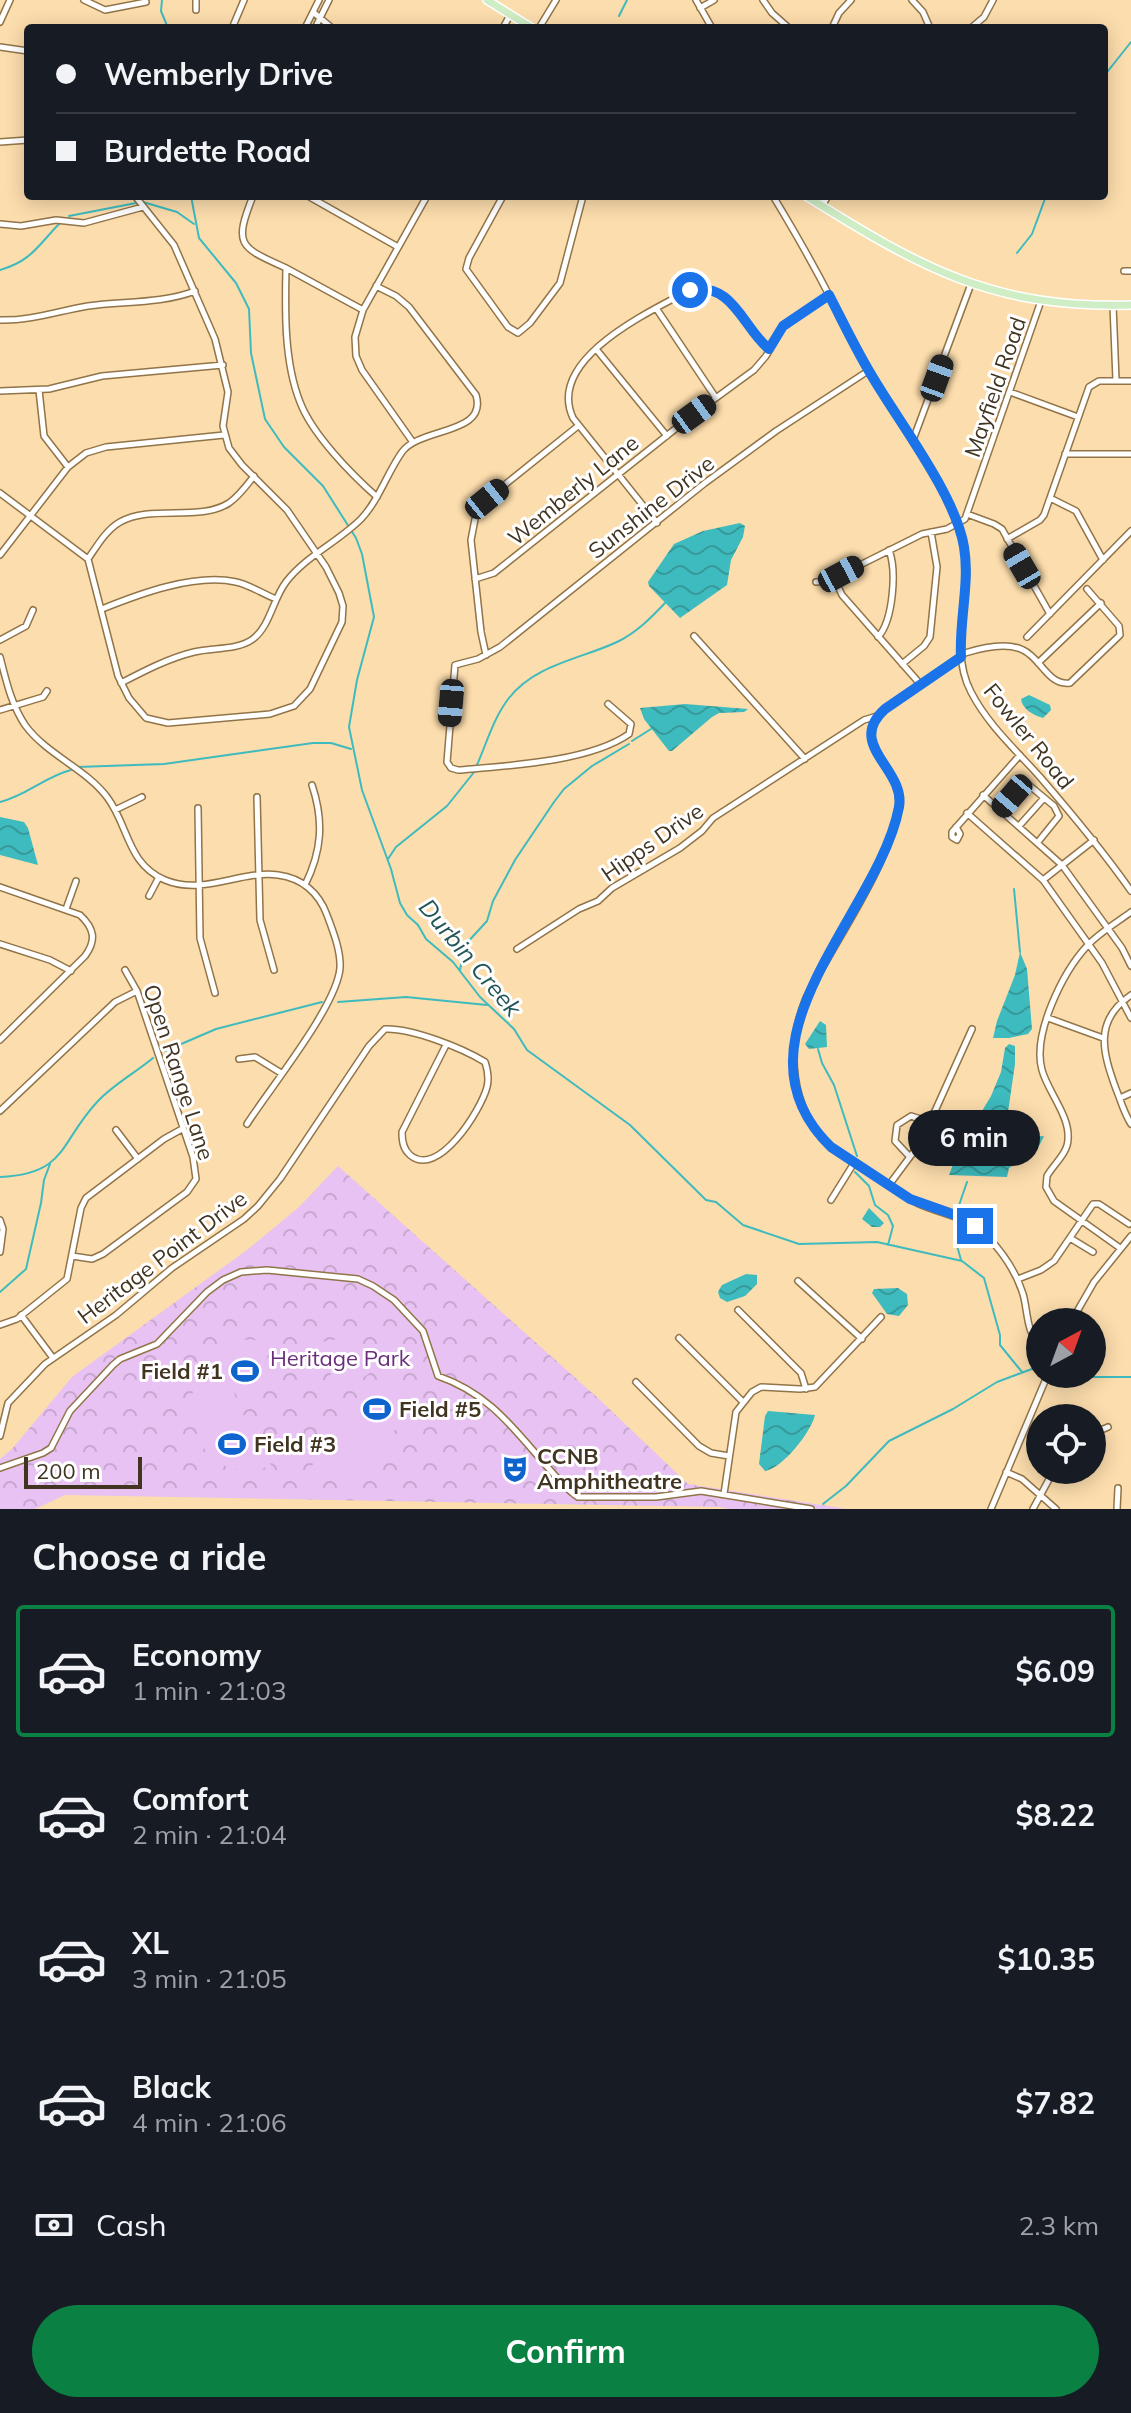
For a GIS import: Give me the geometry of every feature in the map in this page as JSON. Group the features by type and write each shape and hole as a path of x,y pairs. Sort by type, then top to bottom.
{"main road":[{"path":"487,0 525,24"},
{"path":"812,200 903,255 971,284 1041,301 1131,305"}],"street":[{"path":"1,19 10,0"},
{"path":"84,0 105,10 146,2"},
{"path":"196,0 196,10"},
{"path":"234,24 244,0"},
{"path":"307,24 319,0"},
{"path":"317,24 329,0"},
{"path":"541,24 556,0"},
{"path":"696,0 710,24"},
{"path":"700,8 714,0"},
{"path":"763,0 784,24"},
{"path":"834,24 851,0"},
{"path":"912,0 928,24"},
{"path":"975,24 986,14 993,0"},
{"path":"313,12 327,24"},
{"path":"505,24 510,15"},
{"path":"0,47 24,50"},
{"path":"0,142 24,140"},
{"path":"0,493 88,559 121,683 133,705 146,718 161,723 280,712 294,706 305,695 343,617 339,593 287,510 235,457 224,435 223,418 228,397 215,339 174,245 138,200"},
{"path":"250,200 241,233 245,245 254,254 363,310"},
{"path":"315,200 398,247"},
{"path":"412,441 358,361 355,331 363,310 425,200"},
{"path":"501,200 466,269 508,327 518,333 530,323 560,283 582,200"},
{"name":"Fowler Road","path":"775,200 868,371 913,440 957,525 963,542 965,566 961,657 968,687 1020,755 1094,840 1131,891"},
{"path":"822,206 826,200"},
{"path":"0,224 21,226 56,220 84,223 143,207"},
{"path":"286,268 285,312 300,403 324,439 377,497"},
{"path":"913,440 971,284"},
{"path":"121,683 185,654 246,643 261,631 290,578 353,526 377,497 400,454 412,441 454,429 467,422 476,410 477,398 409,307 376,286"},
{"path":"657,523 578,426 569,407 569,390 578,371 596,349 619,330 690,290 719,293 736,306 754,335 769,349"},
{"path":"0,320 23,320 86,307 163,299 195,291"},
{"name":"Wemberly Lane","path":"475,579 494,573 754,370 783,326 829,295"},
{"name":"Mayfield Road","path":"957,525 967,514 1041,301"},
{"path":"1113,305 1116,381"},
{"path":"656,308 716,398"},
{"path":"596,349 667,436"},
{"path":"0,391 39,390 102,376 223,365"},
{"name":"Sunshine Drive","path":"608,704 631,724 631,730 625,737 565,756 511,765 454,769 448,764 455,665 486,655 531,624 776,431 868,371"},
{"path":"1007,539 1040,520 1091,384 1131,381"},
{"path":"39,390 44,436 68,467"},
{"path":"1010,392 1078,417"},
{"path":"486,655 471,534 480,507 578,426"},
{"path":"0,555 68,467 82,456 100,448 224,435"},
{"path":"1065,454 1131,454"},
{"path":"88,559 108,532 123,520 138,515 221,507 234,499 254,476"},
{"path":"1050,498 1076,511 1103,560"},
{"path":"967,514 998,526 1050,614"},
{"path":"816,582 834,578 931,532 957,525"},
{"path":"1027,637 1131,531"},
{"path":"902,664 930,637 937,567 931,532"},
{"path":"878,637 889,620 893,566 889,550"},
{"path":"834,578 842,595 921,685"},
{"path":"102,609 169,586 220,581 241,583 276,599"},
{"path":"1038,663 1101,603 1087,589"},
{"name":"Hipps Drive","path":"517,949 680,848 713,818 864,720 878,716 967,652 998,646 1023,650 1054,679 1065,684 1074,680 1120,635 1120,630 1101,603"},
{"path":"0,640 26,626 33,610"},
{"path":"694,636 805,759"},
{"path":"0,657 14,707 34,735 97,786 115,810 134,855 159,877 177,884 199,886 279,875 305,885 327,913 340,968 335,989 247,1124"},
{"path":"0,710 43,697 47,691"},
{"path":"878,716 871,731 872,742 897,785 900,799 898,812 874,872 806,998 798,1019 794,1050 796,1083 809,1118 825,1140 854,1163 918,1203 961,1217 975,1226 1006,1258 1018,1279 1026,1312"},
{"path":"956,827 1020,755"},
{"path":"1000,810 1024,781 1058,811 1059,816 1038,842"},
{"path":"305,885 316,861 321,835 319,808 312,785"},
{"path":"983,795 1062,865 1131,966"},
{"path":"115,810 142,797"},
{"path":"257,797 260,920 274,970"},
{"path":"1019,826 1044,798"},
{"path":"198,808 201,948 215,993"},
{"path":"967,813 1043,880 1102,963 1131,1018"},
{"path":"1043,880 1094,840"},
{"path":"149,896 159,877"},
{"path":"66,909 76,881"},
{"path":"0,887 80,915 93,933 92,947 0,1040"},
{"path":"1120,1248 1054,1201 1046,1187 1047,1176 1065,1151 1069,1135 1040,1063 1040,1043 1063,980 1088,944 1131,912"},
{"path":"0,944 50,960 71,971"},
{"name":"Open Range Lane","path":"72,1256 92,1259 103,1254 187,1192 196,1179 197,1170 137,991 125,970"},
{"path":"0,1111 115,1002 137,991"},
{"path":"1131,995 1112,1015 1103,1038 1104,1054 1131,1124"},
{"path":"1048,1018 1103,1038"},
{"name":"Heritage Point Drive","path":"0,1436 8,1403 53,1358 116,1315 172,1268 258,1206 288,1168 369,1046 385,1029 408,1032 446,1045 472,1054 485,1062 488,1079 486,1091 464,1131 450,1146 438,1156 420,1161 407,1153 402,1141 402,1132 446,1045"},
{"path":"889,1185 921,1142 972,1029"},
{"path":"239,1059 255,1057 281,1073"},
{"path":"1120,1098 1131,1093"},
{"path":"909,1156 895,1141 897,1125 911,1116 930,1122"},
{"path":"0,1325 21,1315 67,1279 81,1208 86,1198 182,1129"},
{"path":"116,1130 138,1159"},
{"path":"831,1200 854,1163"},
{"path":"1018,1279 1047,1266 1096,1203 1129,1224"},
{"path":"0,1220 3,1229 0,1252"},
{"path":"1079,1308 1094,1282 1131,1236"},
{"path":"1070,1238 1093,1252"},
{"path":"0,1466 51,1448 70,1411 113,1365 157,1344 207,1292 241,1272 267,1270 358,1279 394,1300 423,1331 438,1376 473,1390 491,1404 574,1495 641,1498 694,1490 811,1509"},
{"path":"798,1281 862,1339"},
{"path":"738,1310 801,1373 806,1389"},
{"path":"21,1315 53,1358"},
{"path":"724,1494 736,1412 743,1402 752,1392 765,1386 806,1389 821,1384 881,1317"},
{"path":"679,1338 743,1402"},
{"path":"636,1382 702,1448 729,1456"},
{"path":"991,1509 1042,1388"},
{"path":"1006,1472 1022,1479 1056,1509"},
{"path":"1033,1509 1046,1484"},
{"path":"1117,1509 1118,1488"}],"green space":[{"name":"Heritage Park","path":"338,1166 600,1400 688,1484 847,1509 65,1495 35,1509 0,1509 0,1459 12,1449 72,1377 247,1250 299,1207"},
{"path":"346,1338 370,1347 384,1364 342,1391 334,1386 322,1342"},
{"name":"Field #1","path":"251,1339 272,1345 255,1385 249,1387 214,1358 232,1342"},
{"path":"206,1367 233,1390 237,1401 201,1428 192,1397 196,1382"},
{"name":"Field #5","path":"391,1375 400,1391 402,1408 398,1425 388,1440 350,1406 359,1395"},
{"name":"Field #3","path":"244,1415 254,1418 271,1465 250,1471 231,1468 213,1458 200,1442"},
{"path":"341,1418 384,1451 368,1465 350,1473 331,1474 311,1468 334,1421"}],"water":[{"path":"740,523 745,526 743,537 731,560 727,585 680,618 648,582 674,544 703,531"},
{"path":"1029,695 1050,705 1051,710 1043,718 1023,706 1021,699"},
{"path":"685,704 748,709 744,712 719,713 669,751 644,719 640,708"},
{"path":"0,817 24,822 38,865 0,855"},
{"path":"1020,952 1027,969 1032,1029 1028,1034 993,1038 1015,975"},
{"path":"820,1021 826,1025 827,1047 809,1049 805,1044"},
{"path":"1009,1044 1015,1046 1015,1064 1006,1126 1014,1138 1044,1136 1037,1150 1009,1168 1007,1177 949,1175 957,1154 976,1139 982,1111 1001,1072 1005,1048"},
{"path":"869,1208 884,1223 880,1227 872,1227 862,1219"},
{"path":"746,1274 757,1275 757,1284 745,1296 727,1302 720,1298 718,1292 722,1285"},
{"path":"898,1288 907,1294 908,1305 899,1316 887,1314 872,1293 874,1289"},
{"path":"768,1411 815,1415 795,1448 780,1463 765,1471 759,1464"}],"waterway":[{"name":"Durbin Creek","path":"162,0 161,11 166,24"},
{"path":"619,16 627,0"},
{"path":"1108,71 1131,42"},
{"name":"Durbin Creek","path":"192,200 199,238 236,283 249,309 251,353 265,419 284,447 323,486 356,538 362,554 374,617 357,680 349,727 362,790 400,903 407,915 418,925 426,939 453,962 480,997 514,1029 527,1050 630,1125 706,1200 716,1202 743,1225 799,1244 877,1242 962,1261 984,1278 1000,1345 1022,1372"},
{"path":"1017,253 1032,234 1045,200"},
{"path":"143,202 177,212 194,224"},
{"path":"69,216 136,203"},
{"path":"0,270 28,257 60,223"},
{"path":"477,765 499,713 520,687 546,670 624,638 643,625 665,603"},
{"path":"632,741 651,729"},
{"path":"77,767 164,764 313,743 331,743 351,749"},
{"path":"460,970 465,945 487,921 493,901 515,860 554,802 564,789 592,766 629,744"},
{"path":"0,802 71,770"},
{"path":"388,859 396,847 447,806 475,771"},
{"path":"1014,889 1020,952"},
{"path":"338,1002 406,997 487,1005"},
{"path":"165,1051 216,1029 322,1002"},
{"path":"818,1049 834,1085 857,1156"},
{"path":"0,1177 22,1175 51,1162 98,1101 153,1058"},
{"path":"0,1292 26,1269 50,1164"},
{"path":"855,1172 869,1186 875,1205 888,1215 893,1226 888,1245"},
{"path":"957,1211 967,1182"},
{"path":"957,1221 954,1235 961,1260"},
{"path":"823,1504 846,1486 889,1441 953,1409 997,1382 1026,1371"},
{"name":"Durbin Creek","path":"1106,1377 1131,1377"}],"place":[{"name":"Field #1","path":"245,1371"},
{"name":"Field #5","path":"377,1409"},
{"name":"Field #3","path":"232,1444"},
{"name":"CCNB Amphitheatre","path":"515,1469"}],"route":[{"path":"690,290 708,289 728,298 754,335 769,349 783,326 829,295 872,378 913,440 951,510 963,542 965,566 961,657 885,709 875,721 871,731 872,742 875,752 897,785 900,799 898,812 874,872 806,998 796,1028 794,1065 798,1093 805,1110 831,1147 910,1199 926,1207 954,1214 975,1226"}]}
